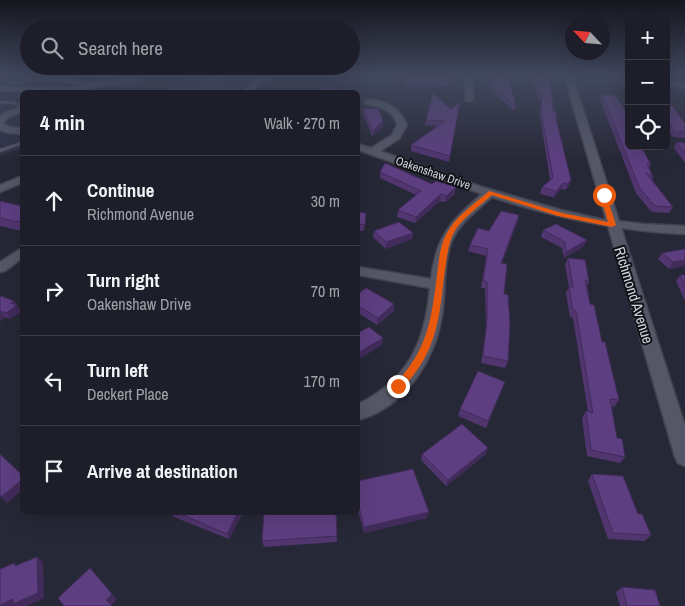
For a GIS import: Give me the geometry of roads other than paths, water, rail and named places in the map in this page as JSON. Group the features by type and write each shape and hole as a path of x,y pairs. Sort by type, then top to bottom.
{"street":[{"path":"372,152 396,137 402,125 399,116 388,106 374,103"},
{"name":"Richmond Avenue","path":"576,103 612,225 685,457"},
{"path":"20,109 5,116 0,124 8,130 20,131"},
{"name":"Oakenshaw Drive","path":"360,148 560,215 612,225 685,230"},
{"path":"0,189 20,180"},
{"path":"360,411 391,392 419,362 430,340 448,236 458,222 491,192"},
{"path":"0,268 20,253"},
{"path":"360,271 438,285"}],"lane":[{"path":"0,108 9,103"},
{"path":"11,103 20,107"},
{"path":"0,151 20,144"}]}
